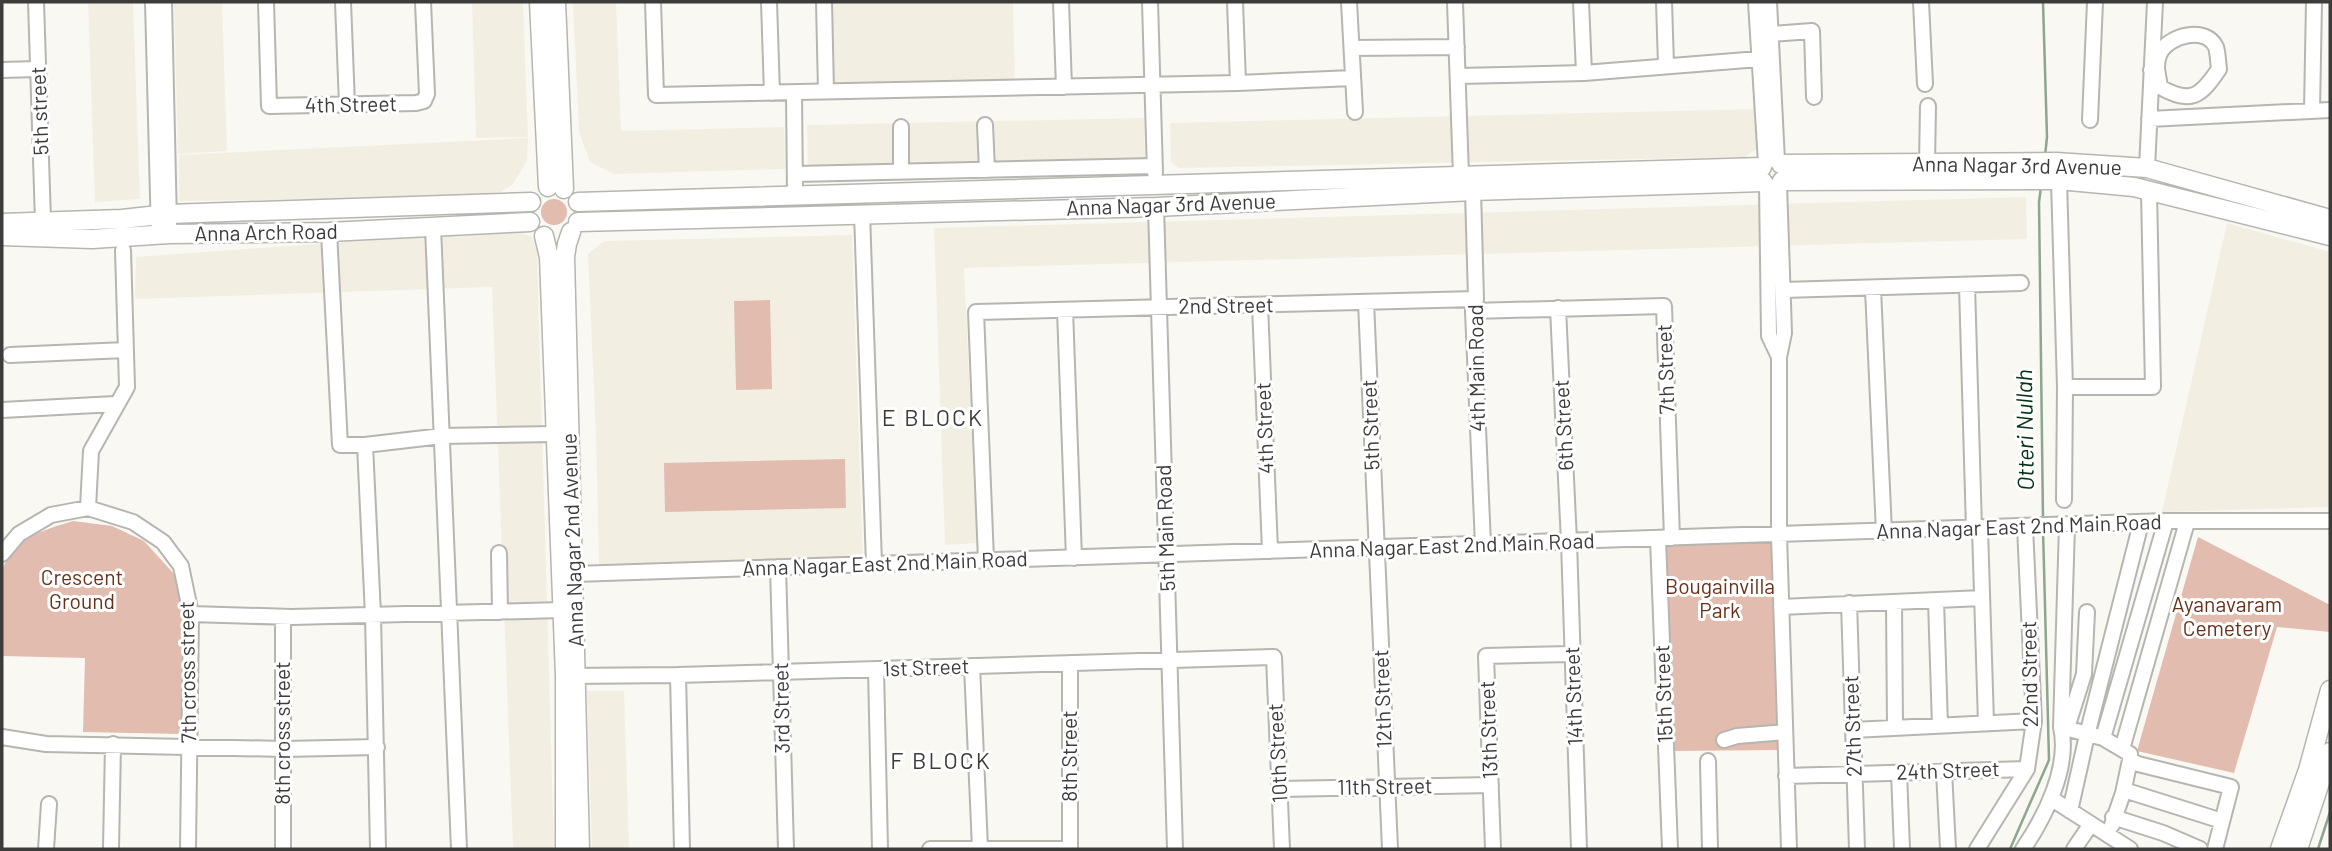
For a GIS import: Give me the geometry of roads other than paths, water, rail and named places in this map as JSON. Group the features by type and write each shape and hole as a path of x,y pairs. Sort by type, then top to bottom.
{"main road":[{"path":"539,2 556,188"},
{"path":"556,2 556,188"},
{"name":"Anna Nagar 3rd Avenue","path":"575,227 862,213 1156,207 1927,164 2046,173 2134,187 2330,236"},
{"name":"Anna Nagar 3rd Avenue","path":"578,202 1461,176 2046,173 2147,168 2330,219"},
{"path":"2,223 525,202 538,193 556,188 578,202 580,212 575,227 561,237 544,236 525,223 528,212 525,202"},
{"name":"Anna Arch Road","path":"2,236 92,239 525,223"},
{"name":"Anna Nagar 2nd Avenue","path":"565,849 573,574 565,257 566,244 575,227"},
{"name":"Anna Nagar 2nd Avenue","path":"544,236 549,257 562,610 571,675 580,849"},
{"path":"2280,849 2308,770 2330,690"},
{"path":"2298,849 2330,752"}],"street":[{"name":"5th street","path":"36,2 43,221"},
{"path":"153,2 164,235"},
{"path":"163,215 164,2"},
{"name":"4th Street","path":"266,2 269,106 424,101 428,94 423,2"},
{"path":"343,2 346,105"},
{"path":"653,2 656,96 1353,78"},
{"path":"769,2 772,93"},
{"path":"824,2 826,91"},
{"path":"1061,2 1064,87"},
{"path":"1150,2 1156,185"},
{"path":"1235,2 1238,83"},
{"path":"1349,2 1354,112"},
{"path":"1455,2 1461,176"},
{"path":"1581,2 1584,73"},
{"path":"1664,2 1666,65"},
{"path":"1756,2 1759,59 1783,290 1784,333 1779,358 1779,535 1788,849"},
{"path":"1769,2 1772,173 1769,336 1779,358"},
{"path":"1921,2 1925,84"},
{"path":"2090,120 2095,2"},
{"path":"2147,168 2154,69 2155,2"},
{"path":"2312,110 2314,2"},
{"path":"1769,34 1812,31 1814,97"},
{"path":"2186,34 2207,37 2216,47 2219,69 2205,90 2190,96 2176,96 2160,87 2154,69 2160,52 2186,34"},
{"path":"1352,48 1457,47"},
{"path":"1458,76 1584,73 1759,59"},
{"path":"2,70 38,69"},
{"path":"794,93 795,194"},
{"path":"1927,164 1928,106"},
{"path":"2149,120 2330,110"},
{"path":"985,125 987,170"},
{"path":"901,127 901,172"},
{"path":"795,174 1155,166"},
{"path":"2046,173 2065,387 2064,500"},
{"name":"4th Main Road","path":"1473,191 1474,305 1483,545"},
{"path":"2065,387 2152,387 2149,191"},
{"name":"5th Main Road","path":"1156,207 1175,849"},
{"path":"862,213 874,564"},
{"path":"433,227 459,849"},
{"path":"329,232 340,445 365,445 442,436 556,434"},
{"path":"2,554 19,534 51,514 88,508 91,451 115,404 127,387 123,250"},
{"path":"1783,290 2021,283"},
{"path":"1967,285 1986,723"},
{"path":"1873,289 1884,532"},
{"name":"2nd Street","path":"986,561 976,312 1366,302 1474,305"},
{"name":"5th Street","path":"1366,302 1377,548"},
{"name":"4th Street","path":"1260,305 1269,551"},
{"name":"7th Street","path":"1474,305 1664,306 1665,538"},
{"name":"6th Street","path":"1559,307 1569,542"},
{"path":"1065,310 1074,558"},
{"path":"10,355 126,350"},
{"path":"2,410 115,404"},
{"path":"365,445 373,615 378,849"},
{"name":"7th cross street","path":"88,508 133,522 163,542 181,566 191,614 188,849"},
{"name":"Anna Nagar East 2nd Main Road","path":"573,574 2166,522 2330,520"},
{"path":"2103,738 2166,522"},
{"path":"2110,836 2113,817 2124,790 2126,755 2187,522"},
{"path":"2070,811 2141,523"},
{"path":"2023,849 2038,828 2052,799 2064,740 2067,526"},
{"name":"22nd Street","path":"1977,849 2027,769 2034,721 2037,527"},
{"name":"15th Street","path":"1665,538 1670,849"},
{"name":"14th Street","path":"1569,542 1579,849"},
{"name":"12th Street","path":"1377,548 1390,849"},
{"path":"499,553 500,612"},
{"name":"3rd Street","path":"778,567 786,849"},
{"path":"1781,607 1982,598"},
{"path":"1894,601 1895,727"},
{"path":"1936,601 1941,726"},
{"name":"27th Street","path":"1849,603 1857,849"},
{"path":"191,614 283,617 562,610"},
{"path":"2064,728 2084,674 2087,611"},
{"name":"8th cross street","path":"283,617 283,849"},
{"name":"13th Street","path":"1493,849 1486,656 1572,654"},
{"name":"1st Street","path":"571,675 678,675 1274,657"},
{"name":"10th Street","path":"1274,657 1282,849"},
{"name":"8th Street","path":"1070,663 1070,849"},
{"path":"972,666 980,848"},
{"path":"876,669 880,849"},
{"path":"678,675 682,849"},
{"path":"1853,730 2034,721"},
{"path":"2064,728 2103,738 2138,764 2231,786 2215,849"},
{"path":"1724,740 1737,736 1785,733"},
{"path":"2,737 46,744 284,749 377,747"},
{"path":"111,849 113,744"},
{"path":"1708,761 1710,849"},
{"name":"24th Street","path":"1786,776 2027,769"},
{"path":"1944,771 1948,849"},
{"path":"1899,773 1902,849"},
{"name":"11th Street","path":"1280,789 1491,785"},
{"path":"2124,790 2222,821"},
{"path":"2052,799 2130,849"},
{"path":"46,849 49,804"},
{"path":"2113,817 2163,833 2200,849"},
{"path":"2074,849 2091,824"},
{"path":"930,849 1070,849"}],"waterway":[{"name":"Otteri Nullah","path":"2043,2 2047,137 2045,156"},
{"name":"Otteri Nullah","path":"2041,187 2043,519"},
{"name":"Otteri Nullah","path":"2010,849 2049,760 2043,529"},
{"path":"2318,849 2330,812"}],"district":[{"name":"E BLOCK","path":"933,418"},
{"name":"F BLOCK","path":"941,761"}],"park label":[{"name":"Crescent Ground","path":"82,590"},
{"name":"Bougainvilla Park","path":"1720,599"},
{"name":"Ayanavaram Cemetery","path":"2227,617"}]}
